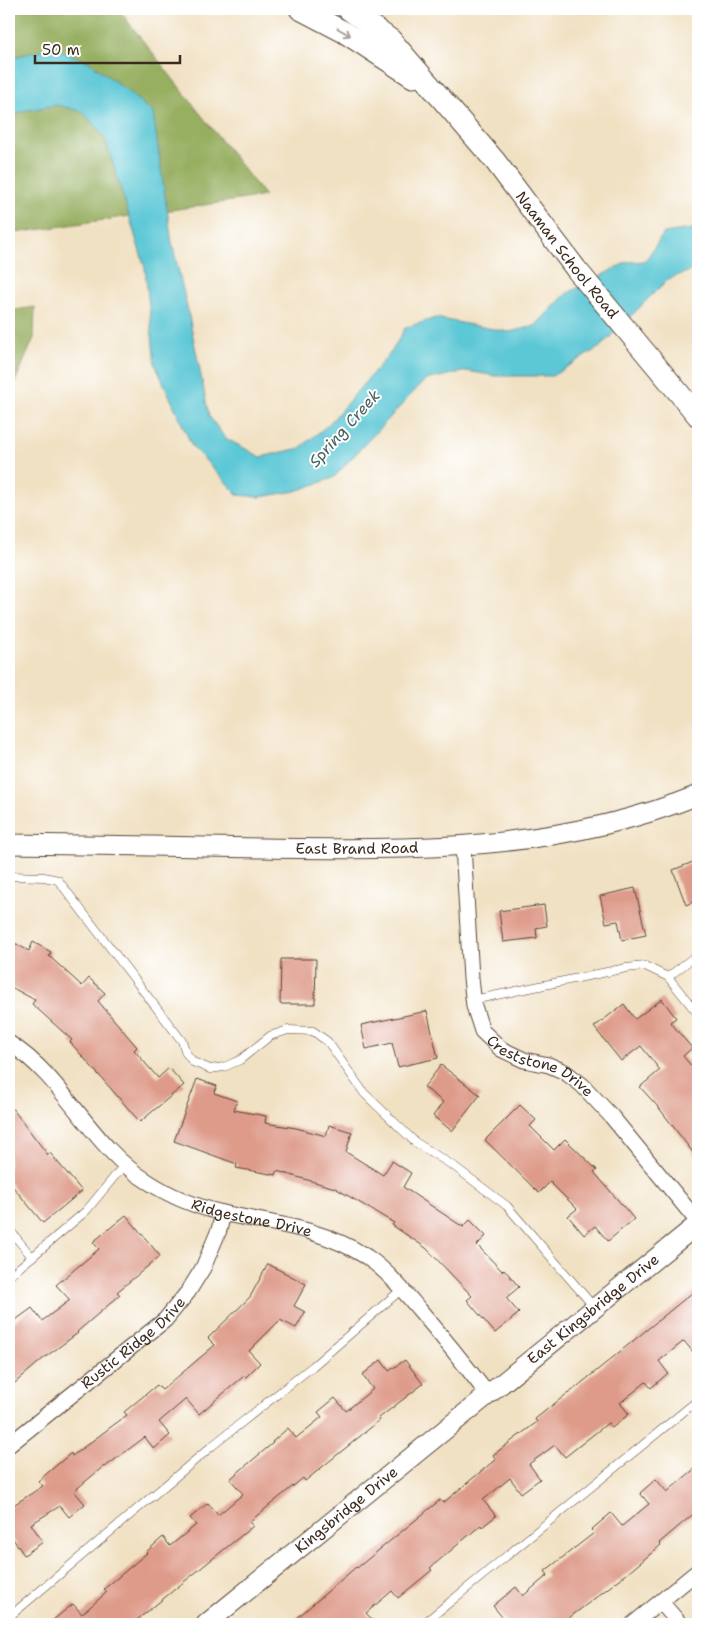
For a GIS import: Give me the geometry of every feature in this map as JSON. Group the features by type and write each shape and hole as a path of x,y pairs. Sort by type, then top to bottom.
{"main road":[{"path":"300,9 344,32 436,93"},
{"name":"Naaman School Road","path":"348,9 390,40 495,161 576,269 698,416"}],"street":[{"name":"East Brand Road","path":"9,844 327,849 463,846 509,842 572,831 636,817 698,795"},
{"name":"Creststone Drive","path":"463,846 470,978 473,1000 482,1031 501,1048 524,1060 549,1065 565,1072 582,1084 612,1117 698,1223"},
{"name":"Ridgestone Drive","path":"9,1044 24,1053 55,1084 124,1165 146,1181 198,1206 311,1232 340,1243 366,1257 392,1278 402,1289 449,1344 489,1396"},
{"name":"Rustic Ridge Drive","path":"9,1444 165,1320 188,1292 203,1268 219,1230 223,1213"},
{"name":"East Kingsbridge Drive","path":"489,1396 698,1223"},
{"name":"Kingsbridge Drive","path":"206,1624 489,1396"},
{"path":"633,1624 698,1571"},
{"path":"661,1602 680,1624"}],"lane":[{"path":"9,876 44,877 58,880 182,1040 186,1054 193,1062 210,1069 224,1067 240,1060 270,1036 288,1030 313,1031 328,1042 364,1092 415,1142 467,1176 506,1206 595,1309"},
{"path":"668,977 698,954"},
{"path":"473,1000 626,968 645,966 668,977 698,1014"},
{"path":"9,1276 86,1211 124,1165"},
{"path":"9,1229 32,1257"},
{"path":"9,1617 166,1484 313,1366 402,1289"},
{"path":"423,1624 698,1400"}],"green space":[{"path":"9,9 118,9 265,196 9,234"},
{"path":"35,307 34,338 14,384 9,391 9,311"}],"water":[{"name":"Spring Creek","path":"52,48 88,61 153,113 172,243 209,416 225,438 261,457 300,448 329,424 392,351 405,328 435,318 509,332 535,326 566,294 627,262 645,261 664,233 698,228 698,271 690,271 668,279 600,347 552,376 496,376 467,371 425,380 333,478 296,491 260,497 238,495 192,446 155,364 145,268 105,138 83,112 57,105 23,111 9,117 9,58"}],"building":[{"path":"698,860 698,900 686,905 673,870"},
{"path":"635,888 646,935 622,940 618,921 606,923 600,896"},
{"path":"544,905 547,926 536,928 537,938 503,942 499,911"},
{"path":"9,940 29,951 33,942 51,952 49,956 82,986 89,978 105,993 98,1001 137,1047 134,1050 158,1078 169,1068 184,1085 140,1122 70,1042 72,1040 32,1004 35,1000 9,986"},
{"path":"281,959 316,959 315,1004 280,1004"},
{"path":"662,999 676,1018 670,1022 692,1048 683,1056 698,1074 698,1159 659,1108 640,1087 660,1070 641,1046 621,1061 594,1027 624,1004 635,1019"},
{"path":"427,1011 438,1058 398,1067 392,1043 366,1049 361,1025"},
{"path":"441,1065 480,1095 452,1131 433,1116 443,1102 424,1087"},
{"path":"197,1079 217,1086 214,1093 237,1101 234,1110 266,1116 265,1123 296,1128 326,1136 329,1125 352,1132 346,1152 383,1175 392,1161 411,1173 403,1187 463,1227 470,1220 486,1236 477,1245 502,1271 504,1269 519,1287 506,1298 519,1313 495,1333 467,1300 472,1296 426,1248 392,1225 394,1223 335,1188 277,1171 276,1175 236,1168 237,1164 174,1141"},
{"path":"9,1104 48,1155 50,1153 82,1191 43,1223 9,1182"},
{"path":"520,1105 536,1120 530,1126 554,1150 565,1139 597,1170 594,1172 634,1219 608,1241 595,1226 584,1235 568,1216 577,1209 550,1182 539,1193 485,1140"},
{"path":"126,1215 160,1256 117,1292 120,1295 78,1333 44,1358 9,1388 9,1325 32,1308 42,1321 70,1300 56,1285 99,1249 93,1242"},
{"path":"268,1264 306,1284 294,1306 305,1312 296,1328 280,1320 249,1351 260,1363 246,1377 244,1376 199,1414 186,1399 159,1422 170,1435 154,1449 145,1437 104,1466 74,1491 85,1504 69,1517 60,1506 31,1524 43,1542 24,1555 9,1533 9,1508 43,1486 38,1481 71,1453 72,1456 127,1415 124,1412 157,1385 162,1390 215,1345 208,1338 250,1297"},
{"path":"698,1288 698,1358 684,1341 659,1361 668,1373 651,1388 646,1382 620,1403 629,1414 612,1428 608,1423 565,1457 555,1445 529,1464 540,1479 521,1493 510,1478 483,1500 496,1516 482,1527 481,1525 398,1598 392,1591 366,1613 376,1624 290,1624 356,1567 440,1500 443,1503 496,1459 493,1455 537,1422 535,1419"},
{"path":"381,1360 389,1371 405,1360 423,1384 379,1418 380,1420 305,1481 303,1478 249,1522 253,1526 132,1624 48,1624 73,1604 82,1614 107,1592 104,1589 163,1537 170,1546 196,1525 190,1518 208,1503 218,1515 243,1494 230,1479 288,1428 296,1438 322,1417 318,1412 335,1398 346,1411 373,1389 362,1375"},
{"path":"698,1466 698,1510 659,1543 661,1545 628,1573 561,1624 508,1624 493,1606 516,1587 523,1596 548,1575 545,1571 594,1533 591,1530 611,1513 622,1526 649,1504 640,1493 656,1479 667,1492"}]}
